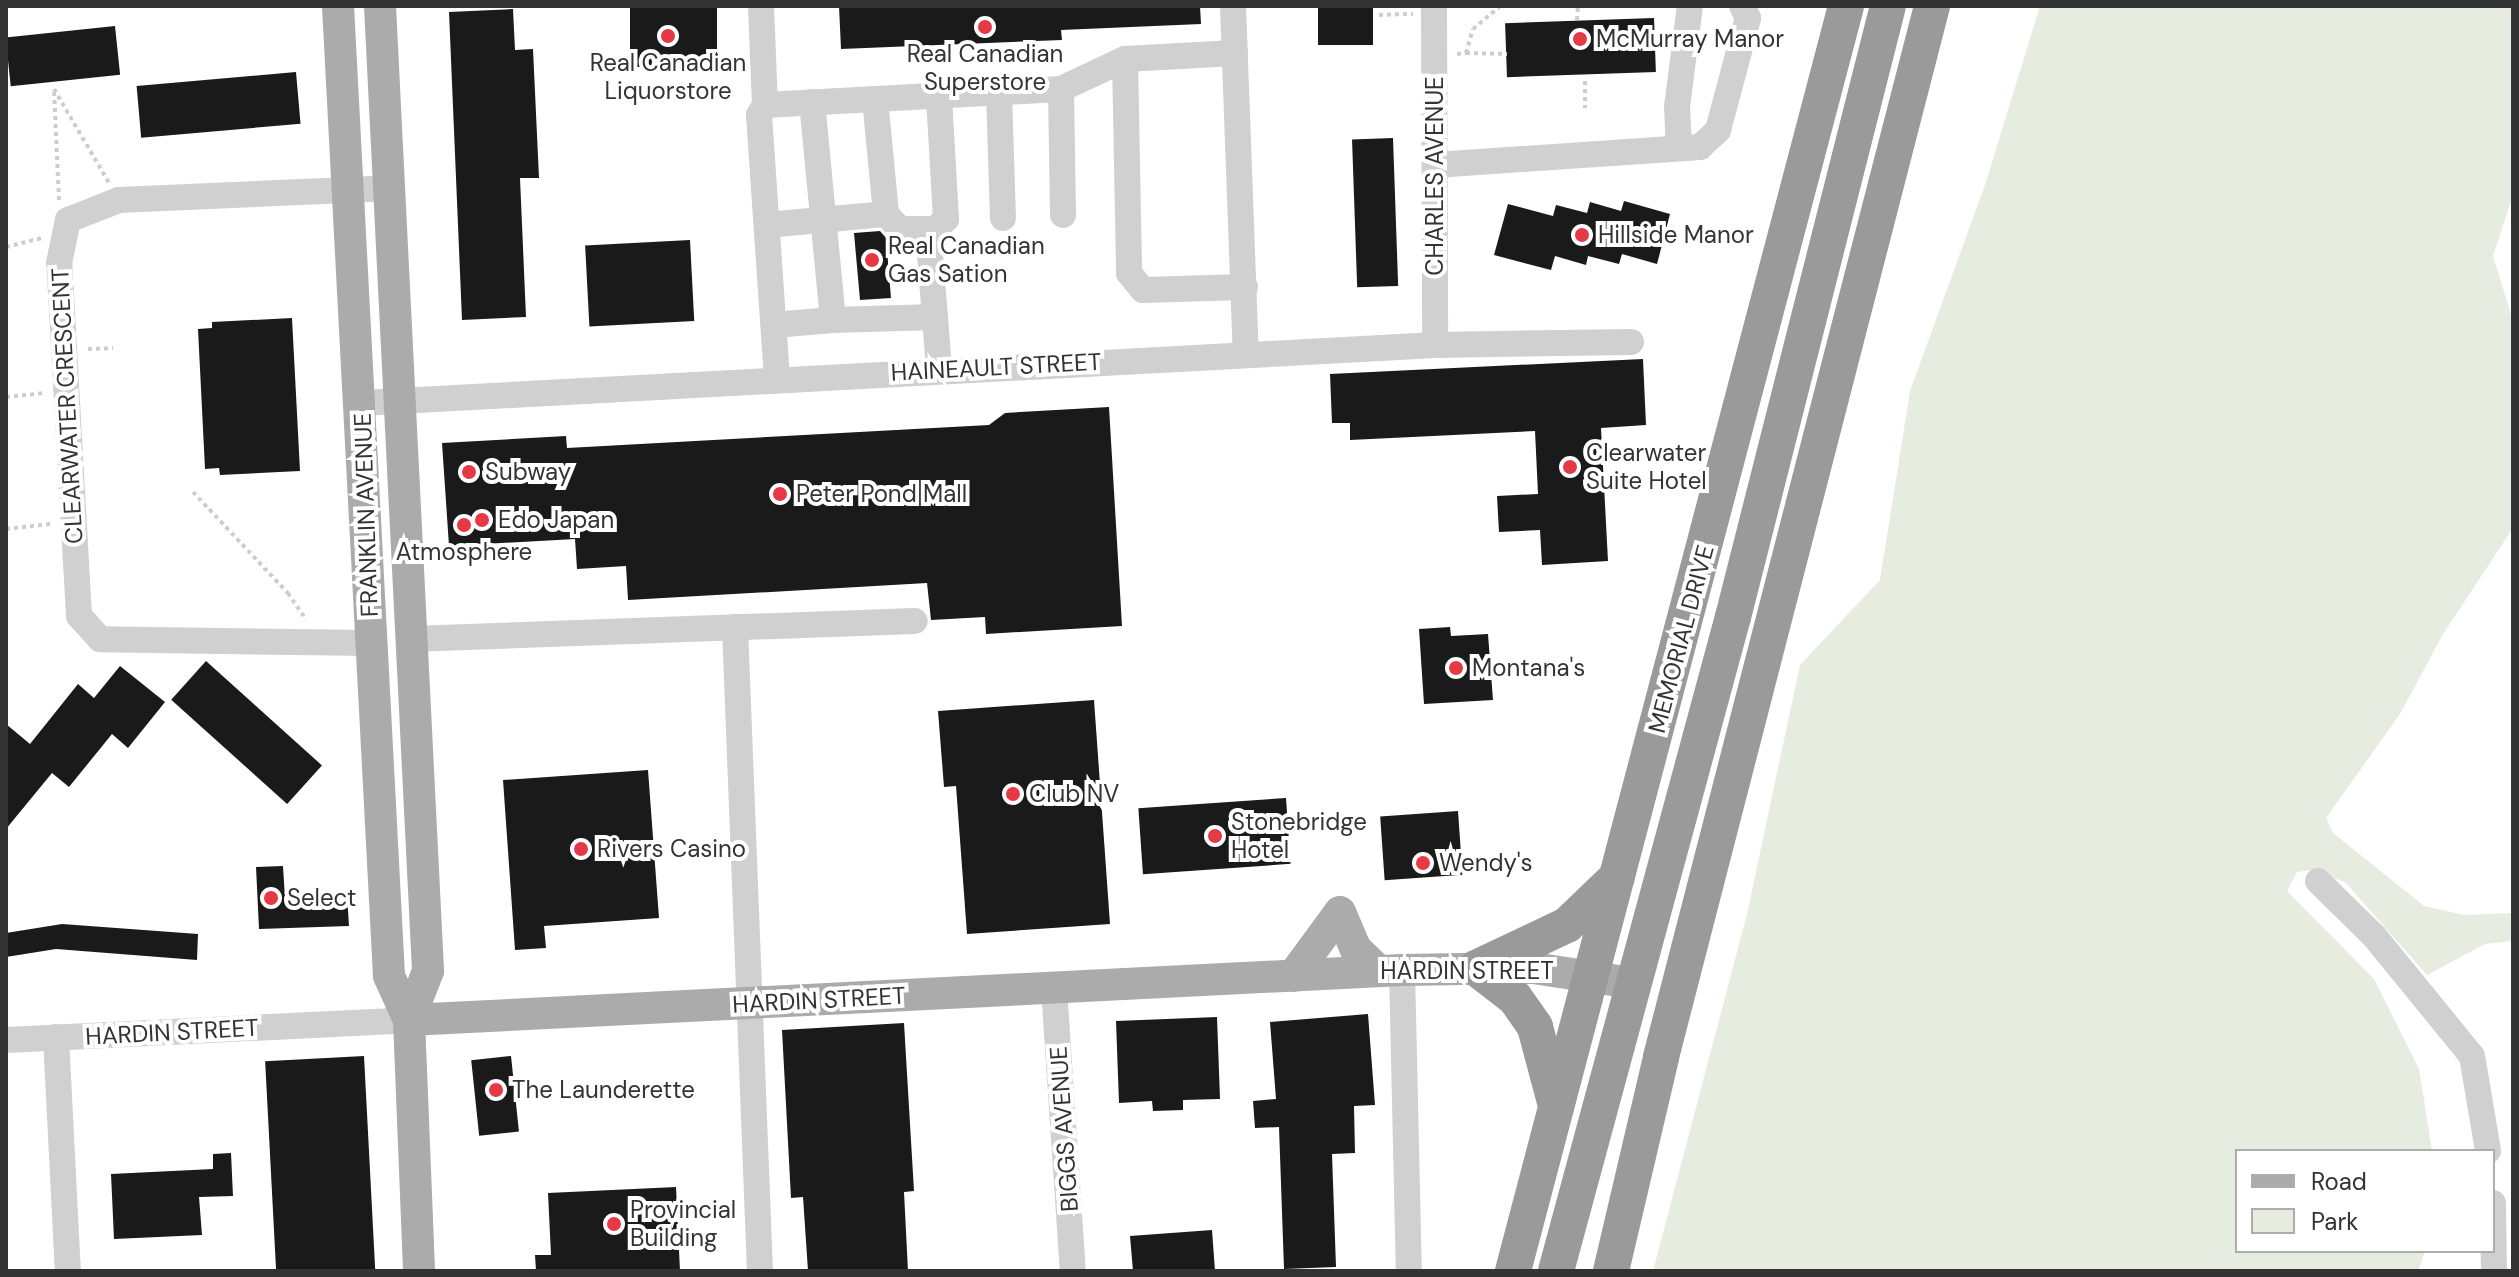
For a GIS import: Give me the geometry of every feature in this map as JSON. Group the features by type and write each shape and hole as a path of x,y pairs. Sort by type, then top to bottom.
{"highway":[{"name":"MEMORIAL DRIVE","path":"1513,1271 1795,212 1846,6"},
{"name":"MEMORIAL DRIVE","path":"1556,1271 1733,617 1888,6"},
{"path":"1611,1271 1932,6"},
{"path":"1557,1109 1535,1027 1515,998 1476,968 1567,925 1617,877"}],"main road":[{"name":"FRANKLIN AVENUE","path":"338,6 362,403 370,643 389,976 409,1020 419,1271"},
{"name":"FRANKLIN AVENUE","path":"380,6 428,971 409,1020"},
{"path":"1293,976 1340,912 1355,948 1390,971"},
{"name":"HARDIN STREET","path":"409,1020 1476,968 1593,973 1632,983"}],"street":[{"path":"761,6 765,105 759,115 777,378"},
{"path":"1233,6 1246,355"},
{"path":"1679,148 1677,107 1690,6"},
{"path":"1435,165 1700,147 1718,130 1748,18 1742,6"},
{"name":"CHARLES AVENUE","path":"1434,9 1435,345"},
{"path":"765,105 1061,89 1125,59 1235,53"},
{"path":"1125,59 1129,273 1143,290 1245,287"},
{"path":"1061,89 1063,215"},
{"path":"999,92 1003,218"},
{"path":"875,99 886,214 900,229 928,229 941,226 946,219 939,96"},
{"path":"812,102 833,320"},
{"path":"67,226 119,200 389,188"},
{"path":"767,225 886,214"},
{"name":"CLEARWATER CRESCENT","path":"67,226 59,263 79,616 100,639 370,643"},
{"path":"928,229 939,370"},
{"path":"774,325 935,317"},
{"name":"HAINEAULT STREET","path":"362,403 401,404 777,378 1435,345 1631,342"},
{"path":"411,639 915,621"},
{"path":"735,627 760,1271"},
{"path":"2318,881 2374,936 2472,1056 2488,1149"},
{"path":"1390,971 1409,1271"},
{"name":"BIGGS AVENUE","path":"1054,988 1073,1271"},
{"name":"HARDIN STREET","path":"6,1040 409,1020"},
{"path":"56,1037 68,1271"}],"path":[{"path":"1466,53 1473,29 1500,6"},
{"path":"1577,20 1578,6"},
{"path":"1379,15 1434,9"},
{"path":"1435,57 1466,53 1507,54"},
{"path":"1585,81 1585,108"},
{"path":"6,247 67,226 56,194 54,89 119,200"},
{"path":"6,397 65,390"},
{"path":"193,492 288,593 320,642"},
{"path":"6,529 72,523"}],"green space":[{"path":"2040,6 2513,6 2513,195 2493,256 2513,321 2513,528 2443,634 2400,714 2326,818 2333,833 2424,906 2464,915 2513,913 2513,941 2485,944 2427,975 2345,882 2312,870 2297,872 2287,891 2374,979 2419,1069 2432,1149 2235,1149 2235,1253 2424,1253 2418,1271 1653,1271 1747,914 1800,665 1880,580 1910,391 1985,185"}],"building":[{"path":"630,6 717,6 717,67 630,67"},
{"name":"Real Canadian Superstore","path":"839,6 1200,6 1201,24 1061,30 1062,40 841,49"},
{"path":"1318,6 1373,6 1373,45 1318,45"},
{"path":"513,9 515,50 533,49 539,178 520,178 526,317 462,320 449,12"},
{"name":"McMurray Manor","path":"1654,18 1656,72 1507,77 1505,23"},
{"path":"115,26 120,75 11,86 6,37"},
{"path":"296,72 301,124 141,138 137,86"},
{"path":"1393,138 1398,286 1357,287 1352,139"},
{"name":"Hillside Manor","path":"1624,201 1670,214 1657,264 1622,254 1619,264 1588,256 1586,265 1555,256 1551,270 1494,255 1508,204 1553,216 1556,205 1587,213 1590,202 1621,211"},
{"name":"Real Canadian Gas Sation","path":"880,231 886,238 891,298 860,300 854,233"},
{"path":"690,240 694,321 589,326 585,245"},
{"path":"292,318 300,471 220,475 219,468 205,469 198,329 212,328 212,322"},
{"name":"Clearwater Suite Hotel","path":"1643,359 1646,425 1601,428 1608,561 1542,565 1540,530 1499,532 1497,496 1538,494 1535,431 1350,440 1350,423 1332,423 1330,374"},
{"name":"Peter Pond Mall","path":"1109,407 1122,626 986,634 985,617 931,620 927,583 628,600 626,566 577,569 575,539 449,546 442,443 566,436 567,448 989,425 1005,413"},
{"name":"Montana's","path":"1450,627 1451,636 1488,634 1493,700 1424,704 1419,629"},
{"path":"206,661 322,765 287,804 171,700"},
{"path":"120,666 165,702 128,748 112,734 69,787 52,773 6,829 6,724 30,744 78,684 94,698"},
{"path":"1094,700 1110,924 967,934 956,786 944,787 938,711"},
{"name":"Rivers Casino","path":"648,770 659,918 544,926 546,948 515,950 503,780"},
{"name":"Stonebridge Hotel","path":"1286,798 1291,864 1143,874 1138,808"},
{"path":"1458,811 1462,875 1385,880 1380,816"},
{"path":"283,866 285,898 347,895 349,926 259,929 256,867"},
{"path":"62,924 198,934 197,960 56,949 6,957 6,933"},
{"path":"1368,1014 1375,1105 1354,1106 1355,1153 1332,1154 1336,1267 1284,1269 1279,1127 1255,1128 1253,1101 1276,1099 1270,1022"},
{"path":"1217,1017 1220,1099 1183,1100 1183,1110 1153,1111 1152,1101 1119,1103 1116,1021"},
{"path":"904,1023 914,1191 904,1192 908,1271 808,1271 803,1197 791,1198 782,1030"},
{"path":"364,1056 375,1271 276,1271 265,1061"},
{"path":"511,1056 519,1132 479,1136 471,1060"},
{"path":"231,1153 233,1196 199,1197 202,1235 114,1239 111,1174 213,1169 213,1154"},
{"name":"Provincial Building","path":"676,1187 680,1271 536,1271 535,1255 551,1255 548,1193"},
{"path":"1212,1230 1215,1271 1133,1271 1130,1236"}],"place":[{"name":"Real Canadian Superstore","path":"985,27"},
{"name":"Real Canadian Liquorstore","path":"668,36"},
{"name":"McMurray Manor","path":"1580,39"},
{"name":"Hillside Manor","path":"1582,235"},
{"name":"Real Canadian Gas Sation","path":"872,260"},
{"name":"Clearwater Suite Hotel","path":"1570,467"},
{"name":"Subway","path":"469,472"},
{"name":"Peter Pond Mall","path":"780,494"},
{"name":"Edo Japan","path":"482,520"},
{"name":"Atmosphere","path":"464,525"},
{"name":"Montana's","path":"1456,668"},
{"name":"Club NV","path":"1013,794"},
{"name":"Stonebridge Hotel","path":"1215,836"},
{"name":"Rivers Casino","path":"581,849"},
{"name":"Wendy's","path":"1423,863"},
{"name":"Select","path":"271,898"},
{"name":"The Launderette","path":"496,1090"},
{"name":"Provincial Building","path":"614,1224"}]}
